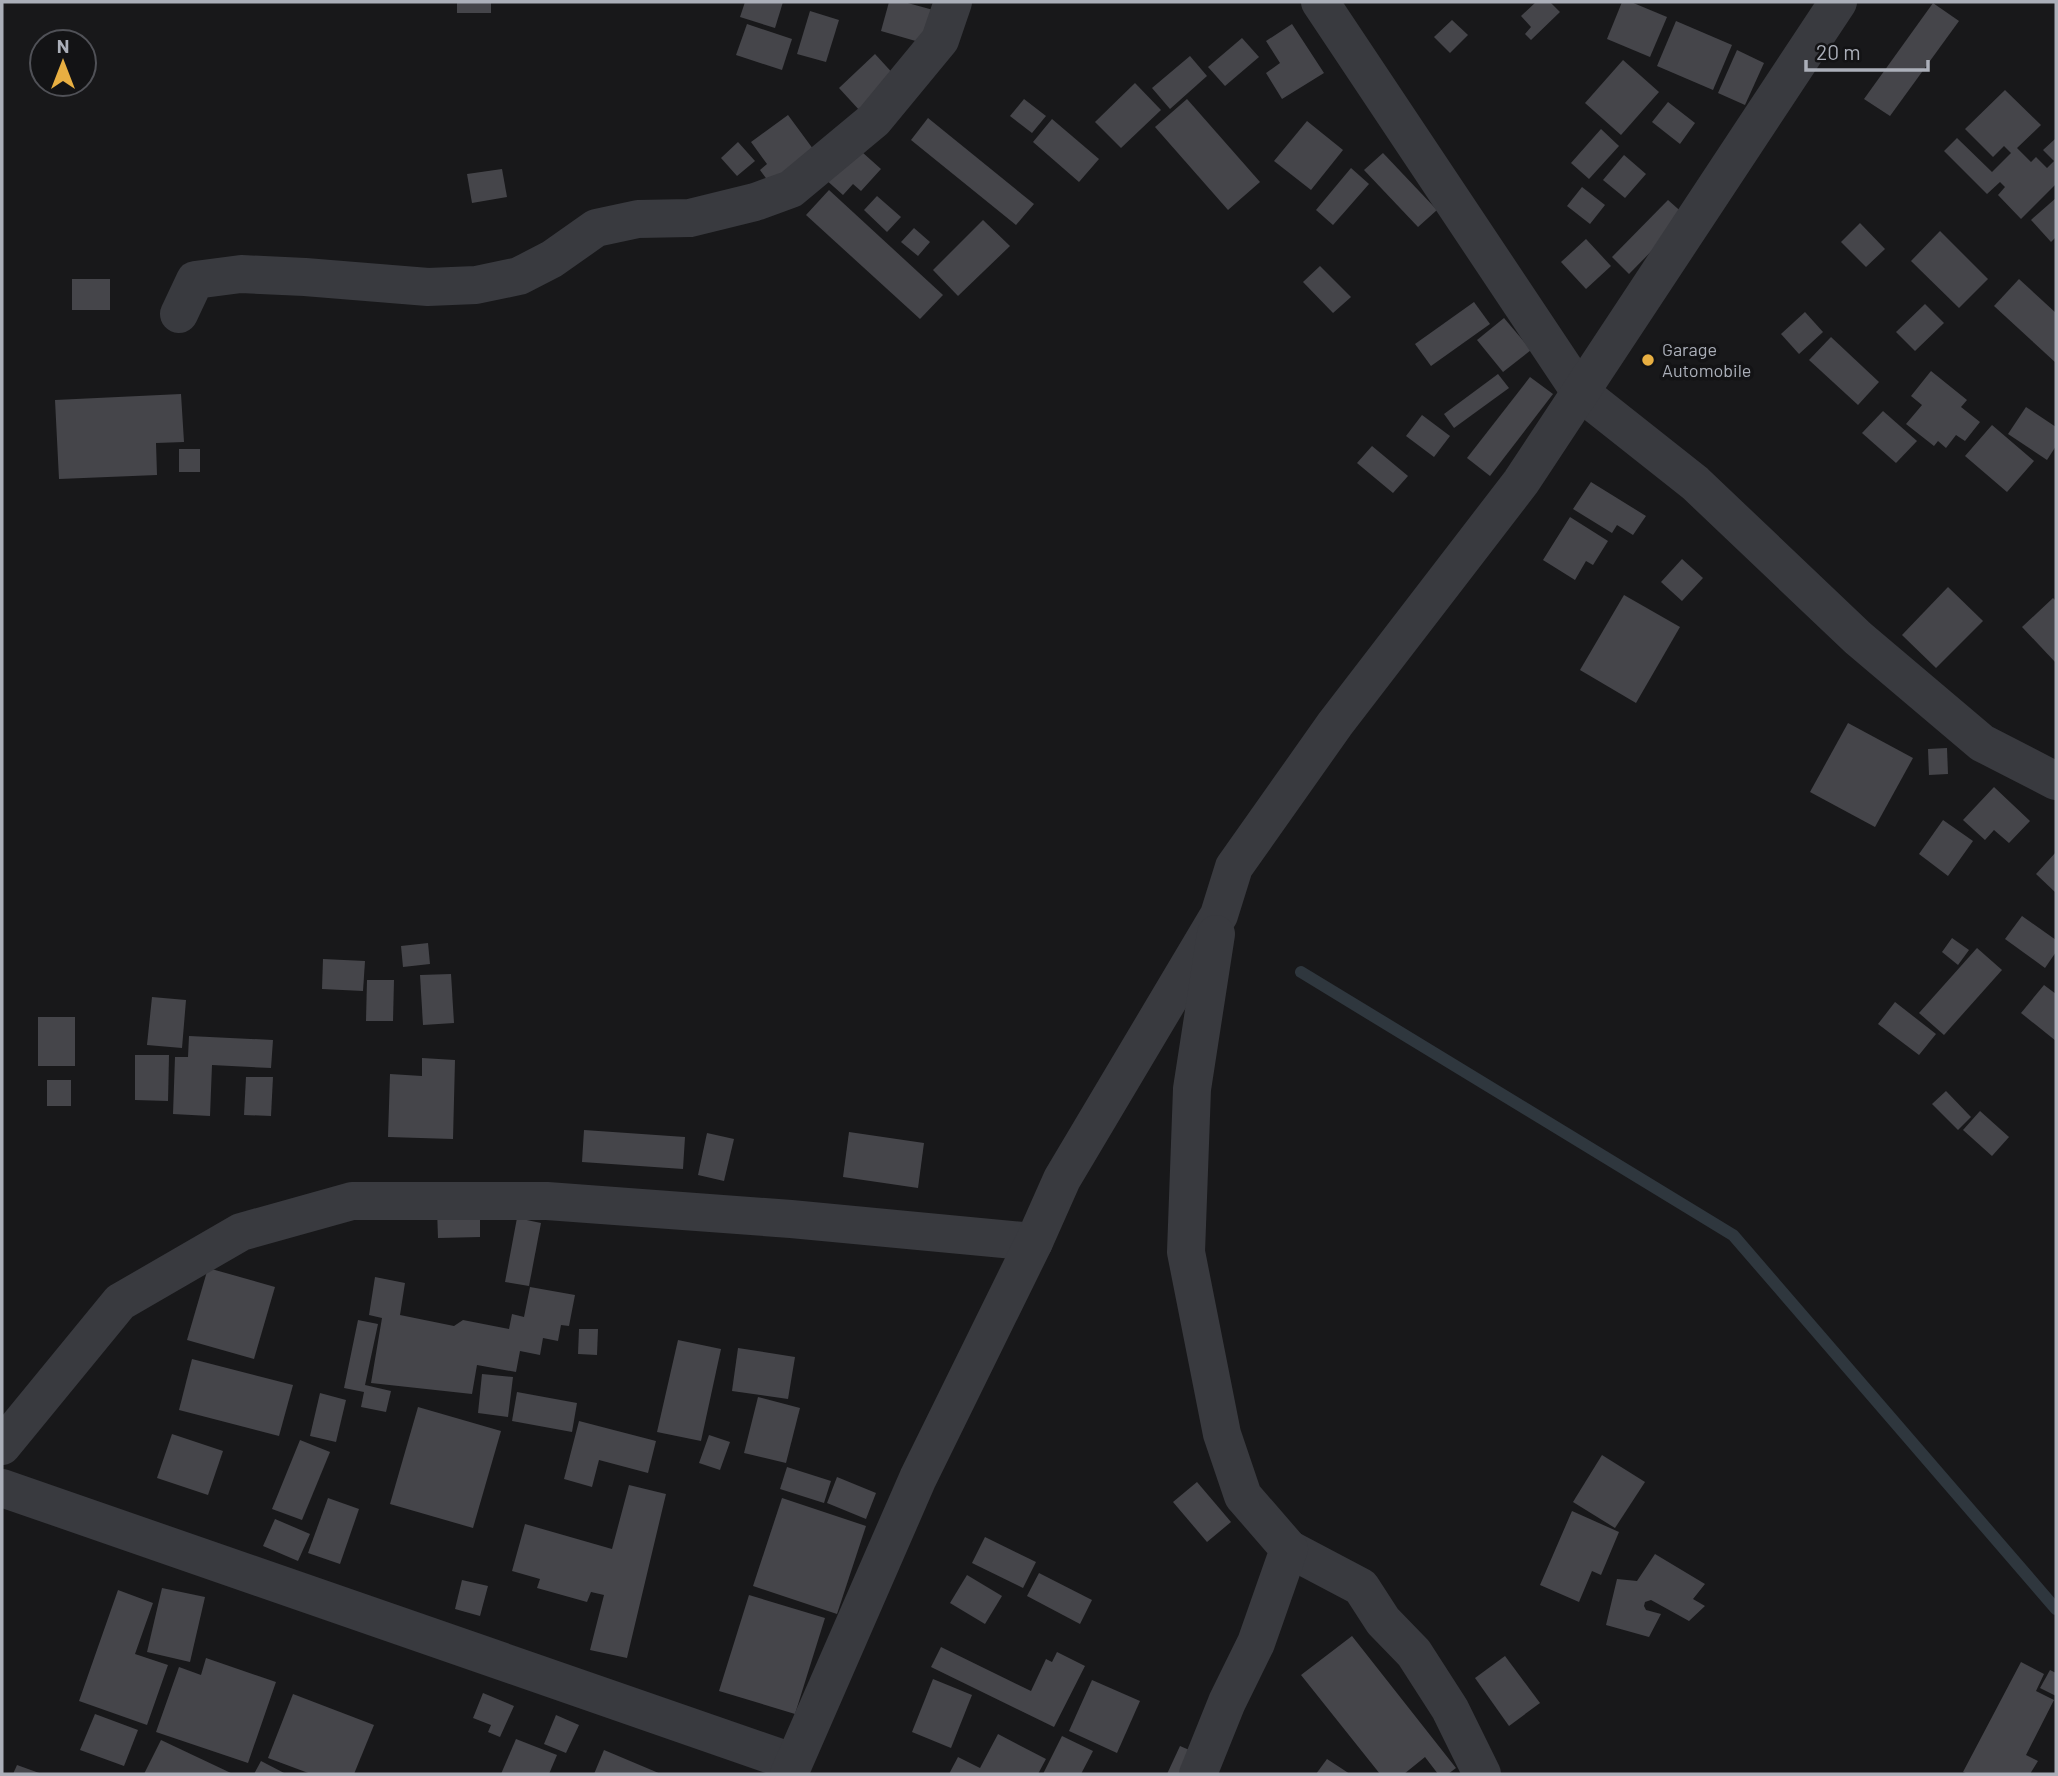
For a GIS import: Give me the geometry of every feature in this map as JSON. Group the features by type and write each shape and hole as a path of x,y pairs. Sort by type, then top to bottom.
{"street":[{"path":"179,314 195,280 241,275 305,277 428,287 476,285 519,276 552,260 596,228 638,219 690,218 755,202 791,189 874,120 888,104 940,40 953,2"},
{"path":"1320,2 1580,392 1695,483 1858,638 1982,743 2056,781"},
{"path":"1482,1774 1450,1709 1414,1653 1383,1621 1361,1587 1289,1549 1243,1496 1222,1434 1186,1252 1192,1090 1220,915 1234,867 1335,724 1521,482 1838,2"},
{"path":"2,1488 791,1768 918,1478 1062,1180 1220,915"},
{"path":"2,1446 120,1302 241,1232 352,1201 547,1201 791,1219 1034,1242"},
{"path":"1198,1774 1227,1702 1256,1643 1289,1549"}],"building":[{"path":"457,2 491,2 491,13 457,13"},
{"path":"745,2 783,2 775,28 740,17"},
{"path":"889,2 904,2 937,11 926,44 881,31"},
{"path":"1536,2 1550,2 1560,12 1531,40 1525,34 1531,27 1521,16"},
{"path":"1622,2 1631,2 1667,17 1650,57 1607,39"},
{"path":"1933,3 1959,21 1890,116 1864,99"},
{"path":"810,11 839,20 826,62 797,54"},
{"path":"1452,20 1468,35 1450,53 1434,37"},
{"path":"1676,21 1732,45 1713,90 1657,66"},
{"path":"747,24 792,39 782,70 736,55"},
{"path":"1292,24 1324,73 1282,99 1266,73 1280,63 1266,41"},
{"path":"1242,38 1259,57 1225,86 1208,67"},
{"path":"1737,50 1764,63 1745,105 1718,93"},
{"path":"875,54 897,78 861,112 839,88"},
{"path":"1190,56 1207,76 1170,109 1152,88"},
{"path":"1623,60 1659,92 1621,135 1585,103"},
{"path":"1135,83 1161,110 1121,148 1095,122"},
{"path":"2005,90 2041,125 2017,148 2031,162 2036,157 2047,168 2054,161 2043,150 2055,139 2056,141 2056,184 2021,219 1998,195 2005,187 2000,182 1987,194 1944,151 1957,138 1992,172 2011,153 2004,146 1993,157 1965,129"},
{"path":"1024,99 1046,116 1032,133 1010,116"},
{"path":"1187,99 1260,182 1228,210 1155,127"},
{"path":"1668,102 1695,123 1680,144 1652,122"},
{"path":"788,115 819,157 774,189 760,170 767,164 751,142"},
{"path":"928,118 1034,204 1016,225 911,140"},
{"path":"1052,119 1099,159 1079,182 1033,142"},
{"path":"1307,121 1343,150 1311,190 1274,161"},
{"path":"1601,129 1619,146 1589,179 1571,163"},
{"path":"738,142 755,161 737,176 721,158"},
{"path":"853,144 881,169 861,191 853,184 843,195 824,178"},
{"path":"1383,153 1437,210 1418,227 1364,170"},
{"path":"1624,155 1646,174 1625,198 1603,180"},
{"path":"1351,168 1369,184 1333,225 1316,210"},
{"path":"502,169 507,197 472,203 467,174"},
{"path":"1582,187 1605,205 1590,224 1567,206"},
{"path":"829,190 943,295 920,319 806,215"},
{"path":"877,196 901,217 887,232 864,210"},
{"path":"2056,198 2056,237 2051,242 2031,220"},
{"path":"1668,200 1686,216 1629,274 1612,257"},
{"path":"983,220 1010,246 958,296 933,270"},
{"path":"1860,223 1885,249 1866,267 1841,242"},
{"path":"914,228 930,242 918,256 901,242"},
{"path":"1940,231 1988,279 1959,308 1911,261"},
{"path":"1586,239 1611,266 1586,289 1561,262"},
{"path":"1320,266 1351,297 1333,313 1303,282"},
{"path":"72,279 110,279 110,310 72,310"},
{"path":"2019,279 2056,313 2056,363 1994,306"},
{"path":"1474,302 1490,324 1431,366 1415,344"},
{"path":"1925,304 1944,323 1915,351 1896,332"},
{"path":"1805,312 1823,332 1799,354 1781,334"},
{"path":"1504,318 1531,350 1503,372 1477,340"},
{"path":"1831,337 1879,382 1858,405 1809,360"},
{"path":"1931,371 1967,400 1961,407 1980,422 1965,441 1956,435 1946,448 1938,441 1934,446 1906,424 1922,405 1911,396"},
{"path":"1498,374 1509,388 1454,428 1444,414"},
{"path":"1530,377 1553,394 1490,476 1467,458"},
{"path":"181,394 184,442 156,443 157,475 59,479 55,400"},
{"path":"2026,407 2056,427 2056,446 2047,460 2008,434"},
{"path":"1883,411 1917,441 1896,463 1862,433"},
{"path":"1422,415 1450,436 1434,457 1406,436"},
{"path":"1992,425 2034,461 2007,492 1965,456"},
{"path":"1372,446 1408,476 1393,493 1357,463"},
{"path":"179,449 200,449 200,472 179,472"},
{"path":"1591,482 1646,516 1633,535 1617,525 1612,533 1573,509"},
{"path":"1570,517 1608,541 1593,565 1586,561 1575,580 1543,560"},
{"path":"1682,559 1703,578 1682,601 1661,582"},
{"path":"1948,587 1983,621 1936,668 1902,635"},
{"path":"1624,595 1680,627 1636,703 1580,670"},
{"path":"2053,598 2056,601 2056,663 2022,627"},
{"path":"1848,723 1913,758 1875,827 1810,792"},
{"path":"1947,748 1948,774 1929,775 1928,749"},
{"path":"1994,787 2030,821 2009,843 1994,830 1985,840 1963,820"},
{"path":"1943,820 1973,841 1948,876 1919,854"},
{"path":"2056,852 2056,893 2036,874"},
{"path":"2022,916 2056,940 2056,952 2045,968 2005,939"},
{"path":"1952,938 1969,950 1958,965 1942,952"},
{"path":"428,943 430,964 403,967 401,946"},
{"path":"1977,948 2002,970 1944,1035 1919,1013"},
{"path":"323,959 365,961 363,991 322,989"},
{"path":"451,974 454,1023 423,1025 420,975"},
{"path":"367,980 394,980 393,1021 366,1021"},
{"path":"2044,985 2056,994 2056,1041 2021,1013"},
{"path":"152,997 186,1000 182,1048 147,1045"},
{"path":"1895,1002 1936,1034 1919,1055 1878,1024"},
{"path":"38,1017 75,1017 75,1066 38,1066"},
{"path":"189,1036 273,1040 271,1068 212,1065 210,1116 173,1114 175,1057 188,1057"},
{"path":"135,1055 169,1055 168,1101 135,1100"},
{"path":"422,1058 455,1060 453,1139 388,1137 390,1074 422,1076"},
{"path":"246,1077 273,1077 271,1116 244,1115"},
{"path":"47,1080 71,1080 71,1106 47,1106"},
{"path":"1946,1091 1971,1117 1958,1130 1932,1104"},
{"path":"1980,1111 2009,1137 1992,1156 1963,1130"},
{"path":"584,1130 685,1137 683,1169 582,1162"},
{"path":"849,1132 924,1143 918,1188 843,1177"},
{"path":"707,1133 734,1139 724,1181 698,1175"},
{"path":"437,1209 480,1209 480,1237 438,1238"},
{"path":"517,1218 541,1223 529,1286 505,1282"},
{"path":"208,1268 275,1287 254,1359 187,1340"},
{"path":"375,1277 405,1283 400,1315 454,1326 463,1320 509,1329 512,1314 524,1317 530,1287 575,1295 569,1326 561,1325 558,1341 543,1338 540,1355 520,1351 516,1372 477,1365 472,1394 371,1383 382,1318 369,1315"},
{"path":"358,1320 378,1324 365,1385 391,1391 386,1412 361,1407 364,1392 344,1388"},
{"path":"579,1329 598,1329 597,1355 578,1354"},
{"path":"678,1340 721,1349 701,1441 657,1432"},
{"path":"738,1348 795,1357 788,1399 732,1391"},
{"path":"192,1359 293,1385 279,1436 179,1410"},
{"path":"482,1374 513,1377 508,1417 478,1413"},
{"path":"517,1392 577,1403 572,1432 512,1421"},
{"path":"320,1393 346,1400 336,1442 310,1436"},
{"path":"758,1397 800,1408 786,1463 744,1453"},
{"path":"418,1407 501,1431 473,1528 390,1504"},
{"path":"579,1421 656,1441 648,1473 599,1460 592,1487 564,1479"},
{"path":"172,1434 223,1451 208,1495 157,1478"},
{"path":"709,1435 730,1442 720,1470 699,1463"},
{"path":"300,1440 330,1452 302,1520 272,1509"},
{"path":"1602,1455 1645,1482 1615,1528 1573,1502"},
{"path":"787,1467 831,1481 824,1503 780,1489"},
{"path":"837,1477 876,1493 866,1519 827,1503"},
{"path":"1197,1482 1231,1522 1207,1542 1173,1502"},
{"path":"629,1485 666,1494 627,1658 590,1650 604,1595 591,1592 587,1602 537,1588 540,1579 512,1571 525,1524 612,1549"},
{"path":"328,1498 359,1509 340,1564 308,1553"},
{"path":"782,1498 866,1526 837,1614 753,1586"},
{"path":"1572,1511 1619,1532 1601,1575 1592,1571 1579,1602 1540,1585"},
{"path":"275,1519 310,1534 298,1561 263,1546"},
{"path":"985,1537 1036,1562 1023,1588 972,1563"},
{"path":"1655,1554 1705,1584 1693,1599 1705,1606 1689,1621 1651,1600 1645,1602 1646,1610 1661,1614 1649,1637 1606,1625 1617,1579 1637,1581"},
{"path":"1039,1573 1092,1600 1080,1624 1027,1596"},
{"path":"967,1575 1002,1596 985,1624 950,1603"},
{"path":"462,1580 488,1586 480,1616 455,1609"},
{"path":"162,1588 205,1597 190,1662 147,1652"},
{"path":"118,1590 153,1603 135,1654 168,1665 147,1725 79,1701"},
{"path":"749,1595 825,1618 795,1714 719,1691"},
{"path":"1352,1636 1456,1768 1448,1774 1438,1774 1425,1757 1404,1774 1380,1774 1301,1675"},
{"path":"941,1647 1031,1691 1046,1659 1052,1662 1057,1652 1085,1666 1054,1727 931,1667"},
{"path":"1505,1656 1540,1703 1509,1726 1475,1678"},
{"path":"206,1658 276,1682 248,1763 156,1732 179,1667 201,1675"},
{"path":"2021,1662 2044,1674 2036,1691 2054,1700 2026,1755 2038,1761 2030,1774 1963,1772"},
{"path":"2050,1670 2056,1673 2056,1696 2040,1688"},
{"path":"933,1679 972,1695 951,1748 912,1732"},
{"path":"1092,1680 1140,1701 1117,1753 1069,1731"},
{"path":"483,1693 514,1706 500,1737 488,1732 491,1725 473,1718"},
{"path":"293,1694 374,1725 354,1774 311,1774 268,1758"},
{"path":"95,1714 138,1730 124,1766 80,1750"},
{"path":"556,1715 579,1725 566,1753 544,1744"},
{"path":"998,1734 1046,1759 1038,1774 949,1774 958,1757 980,1768"},
{"path":"1062,1736 1093,1751 1081,1774 1043,1774"},
{"path":"516,1739 557,1755 549,1774 501,1774"},
{"path":"161,1740 233,1774 144,1774"},
{"path":"1180,1746 1201,1755 1192,1774 1167,1774"},
{"path":"604,1750 661,1774 594,1774"},
{"path":"1327,1759 1350,1774 1316,1774"},
{"path":"261,1761 286,1774 254,1774"},
{"path":"17,1765 42,1774 13,1774"}],"waterway":[{"path":"1301,972 1733,1235 2056,1609"}],"place":[{"name":"Garage Automobile","path":"1648,360"}]}
